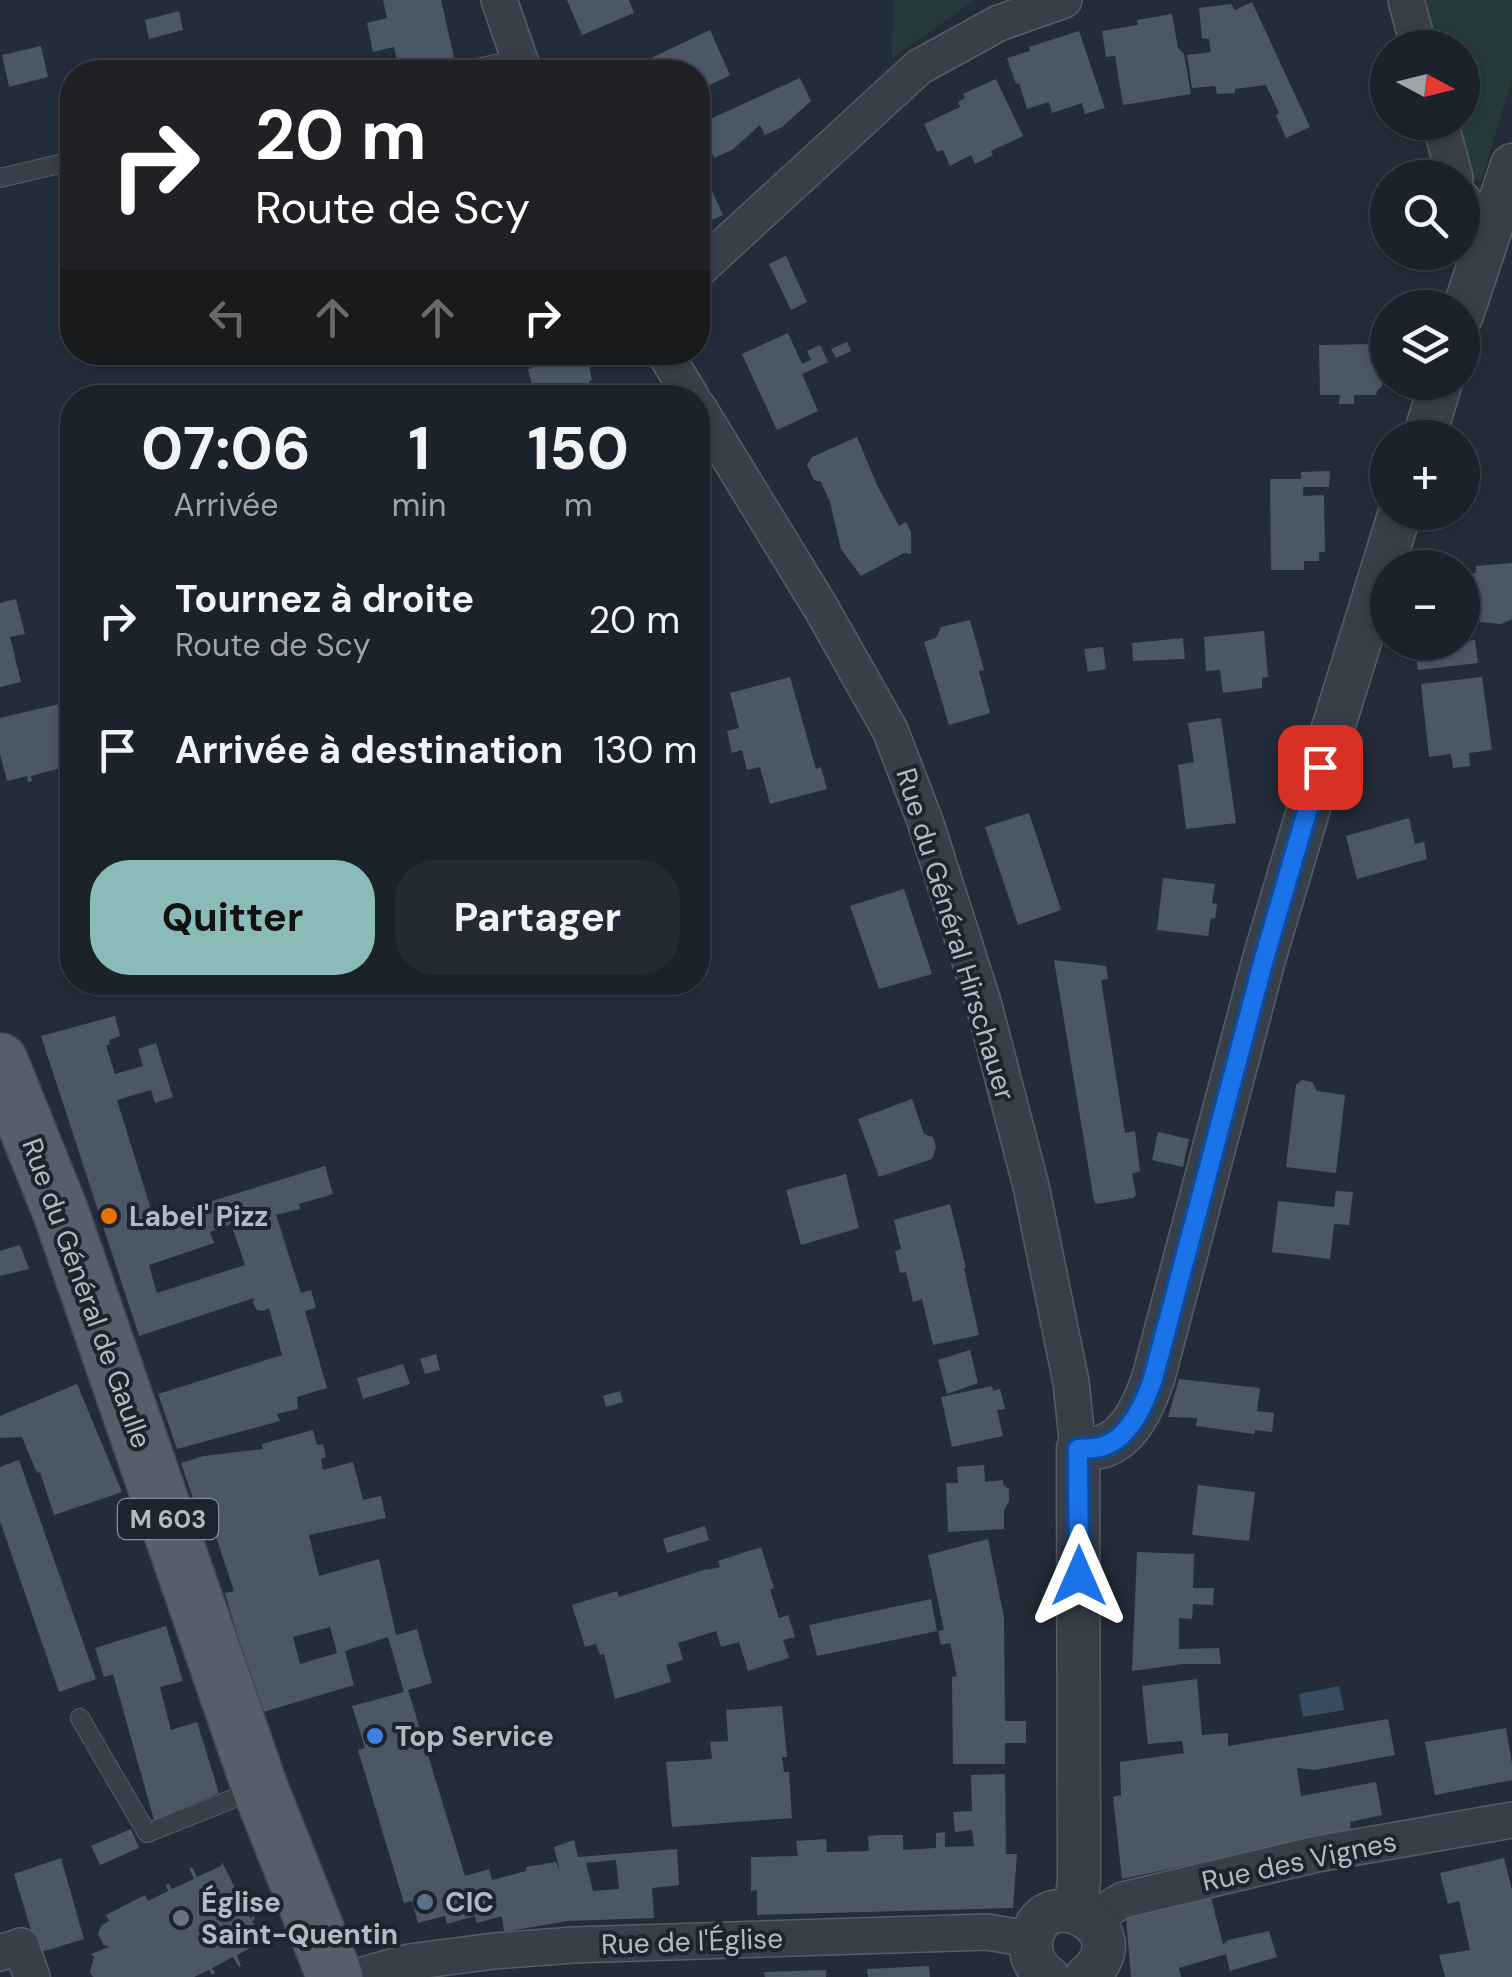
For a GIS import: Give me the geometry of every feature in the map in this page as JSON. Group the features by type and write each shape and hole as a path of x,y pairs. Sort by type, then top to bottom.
{"main road":[{"name":"Rue du Général de Gaulle","path":"0,1061 67,1232 260,1788 335,1977"}],"street":[{"path":"498,0 519,60"},
{"path":"710,259 919,66 999,23 1064,0"},
{"path":"1406,0 1414,30"},
{"path":"1480,208 1512,165"},
{"name":"Rue du Général Hirschauer","path":"710,427 890,730 925,821 983,1002 1032,1186 1071,1382 1078,1449"},
{"path":"1083,1915 1079,1843 1078,1449 1102,1447 1120,1436 1142,1406 1153,1379 1264,959 1394,530"},
{"name":"Rue des Vignes","path":"1083,1915 1124,1900 1317,1854 1512,1820"},
{"path":"1040,1958 1036,1928 1043,1919 1064,1910 1083,1915 1098,1928 1103,1949 1095,1970 1086,1977"},
{"name":"Rue de l'Église","path":"356,1977 443,1956 573,1945 986,1932 1040,1958"},
{"path":"0,1953 21,1946 32,1977"}],"lane":[{"path":"0,178 60,165"},
{"path":"80,1718 146,1832 260,1788"}],"green space":[{"path":"893,0 975,0 892,58"},
{"path":"1419,0 1512,0 1512,79 1481,181 1480,160 1462,160 1457,140 1480,140 1480,30 1427,30"}],"water":[{"path":"1339,1686 1344,1710 1303,1717 1299,1694"}],"building":[{"path":"383,0 441,0 455,60 397,60 394,47 373,52 367,23 387,18"},
{"path":"567,0 629,0 634,13 582,35"},
{"path":"1252,2 1310,127 1286,138 1266,85 1217,94 1215,86 1192,88 1187,55 1211,52 1209,39 1202,38 1199,8 1231,4 1235,10"},
{"path":"179,11 183,30 149,39 145,20"},
{"path":"1172,14 1191,94 1123,105 1115,56 1106,57 1102,31"},
{"path":"710,30 730,75 710,85 710,60 647,60"},
{"path":"1079,31 1105,108 1085,114 1082,103 1052,113 1049,102 1027,109 1007,58"},
{"path":"41,46 48,77 9,87 2,55"},
{"path":"800,78 811,101 782,127 765,135 760,125 732,150 714,158 710,149 710,119"},
{"path":"996,79 1023,136 991,151 993,155 975,164 971,155 950,166 943,150 937,152 924,124 960,107 958,102 965,98 963,94"},
{"path":"710,186 723,215 710,221"},
{"path":"786,256 807,302 791,310 769,264"},
{"path":"788,333 802,364 811,360 807,351 820,345 828,362 802,374 818,411 777,430 742,354"},
{"path":"847,342 851,351 836,358 831,349"},
{"path":"1370,344 1370,395 1354,395 1354,404 1339,404 1340,395 1320,395 1319,345"},
{"path":"532,365 589,365 592,380 590,385 532,385 528,369"},
{"path":"857,437 899,526 906,522 911,532 911,554 904,553 861,576 841,549 830,502 807,465 812,457"},
{"path":"1330,471 1329,487 1303,487 1303,496 1324,495 1325,552 1319,552 1319,561 1304,561 1304,570 1271,570 1270,479 1301,479 1301,472"},
{"path":"1512,563 1512,619 1501,624 1480,622 1480,566"},
{"path":"16,599 25,634 10,637 21,682 0,687 0,603"},
{"path":"970,620 984,670 979,671 990,713 949,725 924,642 936,638 941,627"},
{"path":"1264,631 1268,677 1262,678 1262,688 1223,693 1220,670 1206,671 1204,637"},
{"path":"1183,638 1185,659 1133,661 1132,643"},
{"path":"1103,647 1106,669 1088,672 1084,649"},
{"path":"1417,660 1478,660 1478,663 1418,670"},
{"path":"790,677 816,769 821,767 827,789 770,804 760,767 747,770 742,750 732,753 727,731 739,728 730,693"},
{"path":"1482,677 1492,750 1469,753 1470,766 1453,768 1451,754 1429,757 1421,684"},
{"path":"60,704 60,768 31,776 32,781 28,782 27,776 7,781 0,754 0,718"},
{"path":"1221,718 1236,823 1186,829 1178,765 1194,762 1188,723"},
{"path":"1029,813 1061,910 1018,925 985,827"},
{"path":"1409,818 1415,844 1424,842 1427,859 1357,879 1346,836"},
{"path":"1163,878 1215,884 1215,919 1211,918 1208,936 1157,930"},
{"path":"904,889 932,974 879,989 850,906"},
{"path":"1054,960 1106,966 1108,979 1101,980 1125,1133 1135,1131 1140,1171 1132,1174 1136,1195 1133,1198 1097,1204 1094,1201"},
{"path":"115,1016 120,1036 109,1040 106,1046 115,1074 143,1066 138,1049 156,1043 173,1097 155,1103 151,1090 117,1100 154,1219 325,1166 333,1194 276,1215 301,1293 311,1290 316,1308 305,1311 327,1388 297,1397 298,1409 277,1414 280,1421 177,1449 158,1394 282,1355 269,1308 257,1310 254,1298 139,1336 41,1036","holes":["231,1224 245,1265 157,1293 149,1265 214,1243 210,1232"]},
{"path":"1302,1080 1312,1082 1317,1091 1345,1095 1336,1173 1286,1167 1296,1085"},
{"path":"912,1099 924,1134 933,1137 936,1147 932,1159 879,1177 858,1119"},
{"path":"1158,1132 1189,1139 1183,1167 1152,1160"},
{"path":"846,1174 859,1228 801,1245 786,1190"},
{"path":"1336,1191 1353,1192 1349,1225 1334,1224 1330,1259 1272,1252 1278,1201 1334,1207"},
{"path":"950,1204 979,1335 933,1345 922,1299 913,1302 906,1272 900,1273 895,1251 901,1249 894,1220"},
{"path":"20,1245 29,1269 0,1276 0,1251"},
{"path":"970,1350 978,1383 947,1394 938,1360"},
{"path":"436,1354 440,1370 425,1374 420,1359"},
{"path":"403,1364 410,1384 363,1399 357,1378"},
{"path":"1179,1379 1260,1388 1257,1411 1274,1413 1272,1432 1255,1430 1254,1434 1196,1426 1197,1418 1168,1417"},
{"path":"77,1384 122,1492 54,1515 40,1472 37,1473 22,1437 0,1438 0,1416"},
{"path":"992,1386 993,1391 1000,1389 1005,1409 997,1410 1003,1436 952,1447 941,1397"},
{"path":"620,1391 623,1402 606,1407 603,1396"},
{"path":"313,1430 317,1445 323,1444 323,1470 353,1462 363,1500 381,1496 386,1518 309,1535 319,1576 379,1559 396,1635 417,1629 432,1683 408,1690 465,1876 489,1869 492,1880 526,1871 526,1867 556,1862 560,1872 554,1847 574,1840 578,1857 677,1849 679,1885 652,1888 654,1918 568,1921 504,1932 502,1916 477,1923 475,1916 447,1924 445,1916 418,1923 412,1901 404,1903 358,1750 365,1748 352,1706 404,1692 388,1637 345,1651 354,1685 260,1713 225,1593 234,1591 213,1528 204,1531 181,1463 204,1456 263,1449 262,1444","holes":["330,1627 337,1653 300,1664 293,1637","616,1860 619,1889 593,1891 586,1863"]},
{"path":"19,1460 96,1679 59,1692 0,1521 0,1467"},
{"path":"984,1465 985,1482 1003,1480 1009,1489 1004,1529 948,1532 946,1483 958,1483 957,1467"},
{"path":"1198,1485 1255,1492 1249,1541 1192,1535"},
{"path":"705,1526 709,1540 667,1553 663,1539"},
{"path":"988,1539 1004,1617 1005,1721 1026,1721 1026,1743 1005,1743 1005,1764 953,1764 952,1677 957,1676 950,1643 941,1645 938,1631 944,1630 928,1555"},
{"path":"761,1547 779,1618 788,1615 795,1637 783,1640 789,1658 748,1671 739,1642 721,1647 716,1631 678,1643 683,1660 666,1665 671,1682 615,1699 604,1654 600,1655 596,1644 585,1647 572,1605 617,1591 619,1597 720,1567 718,1561"},
{"path":"1137,1552 1194,1554 1193,1588 1214,1588 1213,1605 1193,1604 1192,1619 1179,1618 1179,1649 1219,1648 1221,1664 1132,1671"},
{"path":"931,1599 937,1631 817,1656 809,1625"},
{"path":"166,1626 183,1681 160,1687 171,1730 197,1722 219,1793 154,1820 113,1674 104,1677 95,1648"},
{"path":"1197,1679 1202,1735 1228,1733 1228,1746 1388,1719 1395,1755 1315,1770 1297,1768 1301,1796 1376,1782 1382,1815 1350,1822 1351,1831 1122,1879 1113,1797 1121,1795 1120,1762 1184,1753 1182,1741 1148,1744 1142,1686"},
{"path":"782,1706 787,1757 782,1757 784,1772 789,1772 792,1818 672,1827 666,1762 712,1759 710,1742 728,1741 726,1710"},
{"path":"1506,1728 1512,1780 1435,1795 1425,1742"},
{"path":"1005,1774 1006,1854 1017,1854 1013,1908 757,1915 757,1890 751,1891 751,1857 798,1856 796,1841 826,1839 827,1852 869,1851 868,1836 881,1835 903,1835 903,1850 936,1848 936,1833 945,1832 945,1847 974,1846 972,1830 955,1832 953,1812 972,1811 971,1775"},
{"path":"131,1829 139,1848 100,1865 91,1846"},
{"path":"61,1858 84,1939 38,1953 14,1874"},
{"path":"1504,1858 1512,1890 1512,1977 1445,1977 1439,1955 1470,1950 1459,1901 1448,1904 1440,1873"},
{"name":"Église Saint-Quentin","path":"222,1862 250,1918 254,1916 252,1921 264,1944 237,1955 241,1966 233,1957 212,1968 212,1975 209,1970 194,1977 93,1977 91,1954 109,1947 104,1946 98,1934 109,1921 106,1915 145,1895 148,1901 168,1891 166,1885 172,1889 194,1879 189,1868 197,1877"},
{"path":"1210,1893 1223,1945 1228,1940 1269,1931 1277,1957 1230,1971 1226,1954 1179,1968 1181,1977 1131,1977 1126,1918"},
{"path":"929,1966 930,1977 868,1977 867,1969"},
{"path":"826,1970 826,1977 765,1977 764,1972"}],"place":[{"name":"Label' Pizz","path":"109,1216"},
{"name":"Top Service","path":"375,1736"},
{"name":"CIC","path":"425,1902"},
{"name":"Église Saint-Quentin","path":"181,1918"}],"route":[{"path":"1079,1576 1078,1449 1102,1447 1120,1436 1142,1406 1153,1379 1264,959 1320,767"}]}
